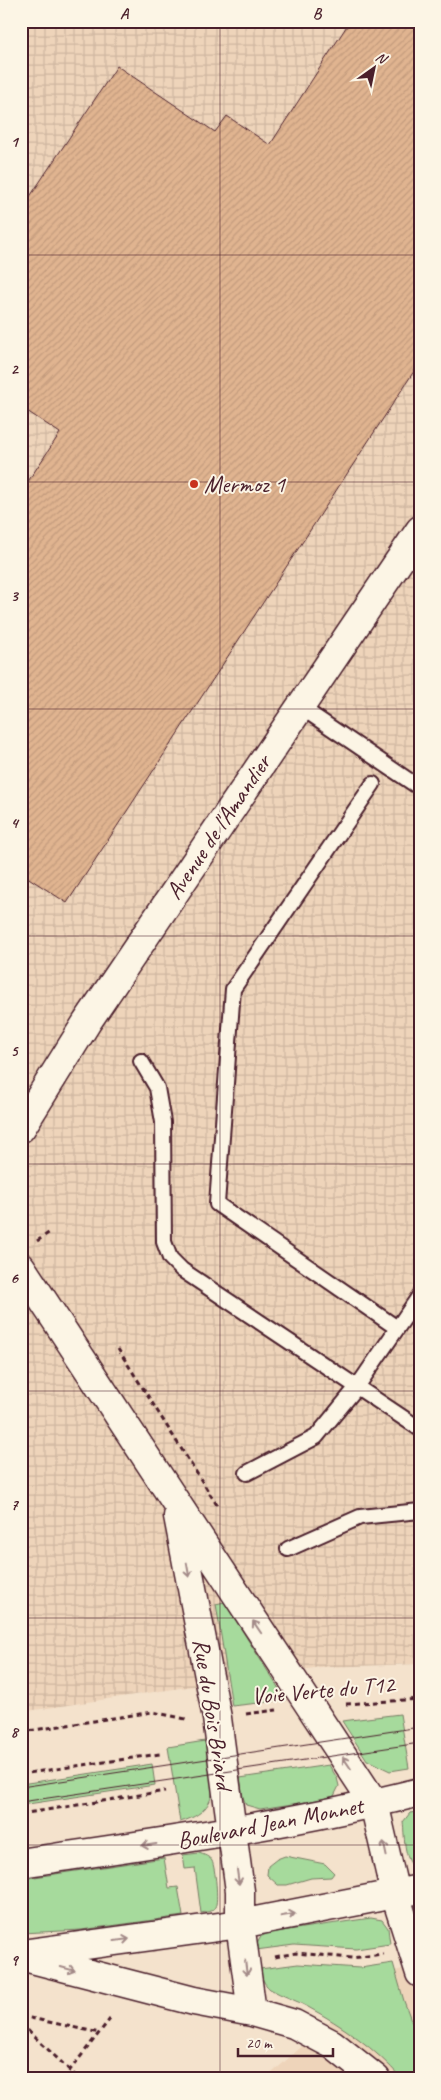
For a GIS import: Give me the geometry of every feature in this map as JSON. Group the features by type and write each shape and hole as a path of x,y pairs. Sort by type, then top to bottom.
{"main road":[{"name":"Avenue de l'Amandier","path":"21,1128 87,1022 299,706 420,530"},
{"name":"Rue du Bois Briard","path":"21,1267 374,1803"},
{"name":"Rue du Bois Briard","path":"176,1505 217,1718 240,1891 240,1924 252,2012"},
{"path":"374,1803 420,1792"},
{"name":"Boulevard Jean Monnet","path":"21,1863 232,1831 374,1803 407,1892 420,1972"},
{"path":"21,1955 240,1924 407,1892"},
{"path":"21,1955 194,2001 252,2012 294,2024 332,2044 376,2079"}],"lane":[{"path":"299,706 420,788"},
{"path":"373,784 233,989 217,1204 397,1328"},
{"path":"141,1061 157,1088 163,1122 164,1242 170,1258 182,1270 420,1429"},
{"path":"247,1473 316,1437 357,1388 420,1295"},
{"path":"288,1549 360,1517 420,1511"}],"path":[{"path":"37,1241 50,1232"},
{"name":"Voie Verte du T12","path":"21,1732 153,1712 196,1721 310,1707 420,1699"},
{"path":"21,1774 160,1754"},
{"path":"21,1814 165,1791"},
{"path":"271,1958 296,1953 352,1958 388,1954"},
{"path":"21,2016 100,2033"},
{"path":"63,2079 110,2019"},
{"path":"21,2024 79,2079"}],"shaded area":[{"path":"21,21 420,21 420,1664 321,1667 21,1712"},
{"path":"420,1964 420,2079 265,2079 384,1974"}],"green space":[{"path":"224,1602 286,1700 232,1706 216,1604"},
{"path":"400,1714 409,1768 390,1771 367,1760 342,1721"},
{"path":"205,1741 213,1779 213,1790 210,1800 204,1809 195,1816 180,1822 168,1747"},
{"path":"152,1764 155,1785 21,1805 21,1784"},
{"path":"329,1765 337,1778 339,1786 334,1796 260,1809 246,1805 240,1778"},
{"path":"417,1812 420,1828 420,1871 410,1863 406,1850 403,1822 410,1813"},
{"path":"199,1853 212,1861 217,1892 214,1909 201,1913 195,1868 185,1869 183,1855"},
{"path":"285,1856 325,1864 334,1873 331,1877 311,1878 287,1885 278,1885 267,1875 268,1866"},
{"path":"164,1858 169,1888 178,1887 183,1916 81,1930 21,1933 21,1879"},
{"path":"371,1918 382,1920 388,1928 390,1944 356,1949 294,1945 256,1950 260,1937 268,1933"},
{"path":"393,1963 404,2001 420,2044 420,2079 402,2079 381,2057 346,2030 321,2014 270,1989 263,1980 260,1969 298,1964 360,1968"}],"building":[{"name":"Mermoz 1","path":"350,21 420,21 420,362 67,903 21,873 21,492 60,433 21,407 21,210 117,66 215,132 227,116 270,145"}],"tram line":[{"path":"21,1787 420,1727"},
{"path":"21,1802 420,1743"}],"place":[{"name":"Mermoz 1","path":"194,484"}]}
